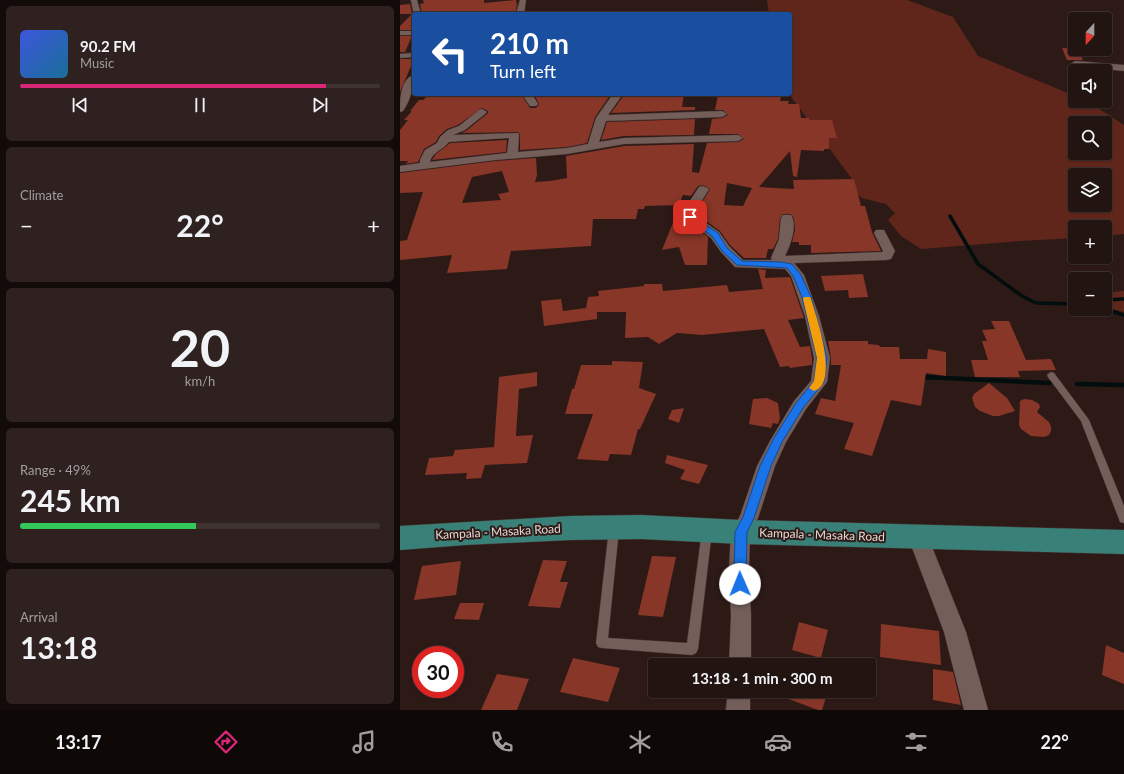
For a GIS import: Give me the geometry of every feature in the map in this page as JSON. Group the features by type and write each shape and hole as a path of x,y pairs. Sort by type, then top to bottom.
{"main road":[{"name":"Kampala - Masaka Road","path":"400,538 466,533 641,527 741,532 1124,542"}],"street":[{"path":"518,12 523,0"},
{"path":"412,3 417,12"},
{"path":"400,33 412,33"},
{"path":"400,56 412,55"},
{"path":"1112,67 1124,68"},
{"path":"400,109 404,104 412,83"},
{"path":"528,96 533,104"},
{"path":"592,146 601,122 601,118 617,96"},
{"path":"425,166 425,160 429,152 441,145 444,139 451,132 462,128 482,112"},
{"path":"601,118 722,114"},
{"path":"444,139 514,135 512,156"},
{"path":"400,169 567,151 624,141 738,138"},
{"path":"703,189 690,210 690,217 715,235 724,249 740,264 886,256 889,251 880,232"},
{"path":"779,262 777,258 788,232 787,218"},
{"path":"740,658 741,616 739,568 741,532 749,518 766,466 778,441 800,405 819,382 822,358 807,297 797,275 789,266 779,262"},
{"path":"918,537 956,632 976,710"},
{"path":"738,710 739,698"}],"lane":[{"path":"1052,375 1085,420 1124,520"},
{"path":"615,528 602,643 692,649 707,530"}],"shaded area":[{"path":"767,0 907,0 953,17 978,56 1068,93 1068,108 1098,108 1110,116 1068,116 1068,160 1112,160 1112,117 1124,125 1124,234 1112,235 1112,220 1068,220 1068,238 921,249 901,236 888,220 895,213 886,204 862,198 854,191 852,179 790,96 792,96 792,12 769,12"},
{"path":"1124,291 1124,312 1112,309 1112,292"}],"building":[{"path":"423,0 484,0 484,3 516,0 517,5 515,12 422,12 420,4 424,3"},
{"path":"410,4 412,14 400,14 400,5"},
{"path":"412,14 412,30 400,30 400,26"},
{"path":"400,36 412,36 405,52 400,52"},
{"path":"1062,48 1068,48 1068,56 1081,56 1083,60 1067,60"},
{"path":"400,59 412,59 412,64 400,92"},
{"path":"427,96 522,96 530,108 536,108 539,104 535,96 610,96 595,117 587,143 567,147 520,150 520,135 518,132 461,133 466,131 488,113 488,111 482,108 458,125 447,129 439,136 436,142 424,149 418,162 406,164 408,161 400,161 400,130 408,120 404,120 412,111 410,111 419,100 423,100"},
{"path":"623,96 684,96 682,107 695,107 695,110 611,113"},
{"path":"718,96 781,97 780,101 789,101 788,104 799,104 801,118 809,118 809,120 832,120 837,138 829,138 829,149 824,149 824,151 801,150 797,177 793,176 790,151 759,187 794,189 793,180 854,179 861,206 865,206 872,232 881,251 811,253 811,245 799,245 799,242 792,242 795,230 794,219 791,214 783,214 780,218 778,239 773,249 768,249 766,258 744,258 730,245 720,231 699,216 701,204 710,189 703,185 698,186 691,196 683,195 679,205 645,206 644,209 638,209 636,219 593,219 591,246 511,251 507,269 447,273 452,255 400,260 400,241 407,240 423,192 400,193 400,173 495,161 536,158 537,175 535,182 550,181 567,178 566,156 624,146 694,144 692,172 699,173 707,143 738,142 744,139 738,134 709,134 712,119 722,118 728,115 723,110 715,110","holes":["502,171 509,192 498,194 501,200 462,203 472,177","727,183 752,188 743,206 724,205"]},
{"path":"695,119 694,135 624,136 601,140 607,122"},
{"path":"507,140 506,152 432,160 436,154 450,143"},
{"path":"676,215 682,216 708,237 707,265 685,265 679,247 662,250"},
{"path":"758,269 766,270 765,278 790,277 804,318 788,320 800,347 810,346 812,365 790,368 789,366 780,367 764,329 702,335 677,333 659,344 648,337 625,338 626,312 597,312 597,319 544,326 541,301 561,299 563,311 586,308 588,297 599,296 598,291 644,286 644,284 662,284 663,291 727,285 729,292 763,289"},
{"path":"863,274 868,297 849,298 848,290 825,291 821,276"},
{"path":"991,321 1009,321 1026,360 1051,359 1056,370 1018,371 1020,377 975,377 971,360 988,360 982,341 987,341 982,330 995,329"},
{"path":"828,341 868,341 868,344 879,345 880,347 899,347 900,359 927,359 928,349 946,352 946,376 926,373 921,406 891,400 872,456 844,449 854,423 815,414 821,398 835,401 841,365 831,365"},
{"path":"612,361 643,362 639,388 656,394 640,429 638,429 631,455 610,454 608,461 577,459 593,414 565,414 572,389 574,389 581,365 612,365"},
{"path":"537,372 537,386 519,389 516,436 533,435 527,463 485,465 481,478 466,479 467,473 425,475 429,458 453,456 455,450 494,447 499,377"},
{"path":"989,383 1007,398 1015,411 999,416 993,416 980,411 975,407 972,398 974,394"},
{"path":"767,398 778,403 780,418 778,424 773,423 771,428 749,424 753,399"},
{"path":"1024,399 1032,400 1039,404 1040,407 1037,412 1049,422 1051,427 1049,435 1044,437 1031,436 1021,429 1019,425 1020,401"},
{"path":"684,408 679,423 668,419 672,410"},
{"path":"667,455 708,465 699,484 680,479 685,470 665,463"},
{"path":"652,556 676,557 663,617 638,615"},
{"path":"543,560 567,561 560,582 568,582 560,608 528,606"},
{"path":"461,561 456,595 414,600 422,566"},
{"path":"460,603 484,603 479,620 454,619"},
{"path":"799,622 828,630 821,658 792,650"},
{"path":"881,624 939,631 941,665 880,657"},
{"path":"1106,645 1124,653 1124,684 1102,675"},
{"path":"573,658 620,668 608,702 560,692"},
{"path":"933,669 953,672 961,705 933,700"},
{"path":"497,674 529,679 517,710 481,710"},
{"path":"786,698 826,698 822,710 818,710"}],"waterway":[{"path":"950,216 978,264 1022,296 1036,303 1068,304"},
{"path":"1112,300 1124,299"},
{"path":"1112,311 1124,315"},
{"path":"923,377 1050,383"},
{"path":"1077,384 1124,385"}],"slow traffic":[{"path":"807,299 822,358 819,382 814,388"}],"route":[{"path":"690,217 715,235 724,249 740,264 780,264 789,266 797,275 807,297 822,358 819,382 800,405 778,441 766,466 749,518 741,532 739,568 740,584"}]}
